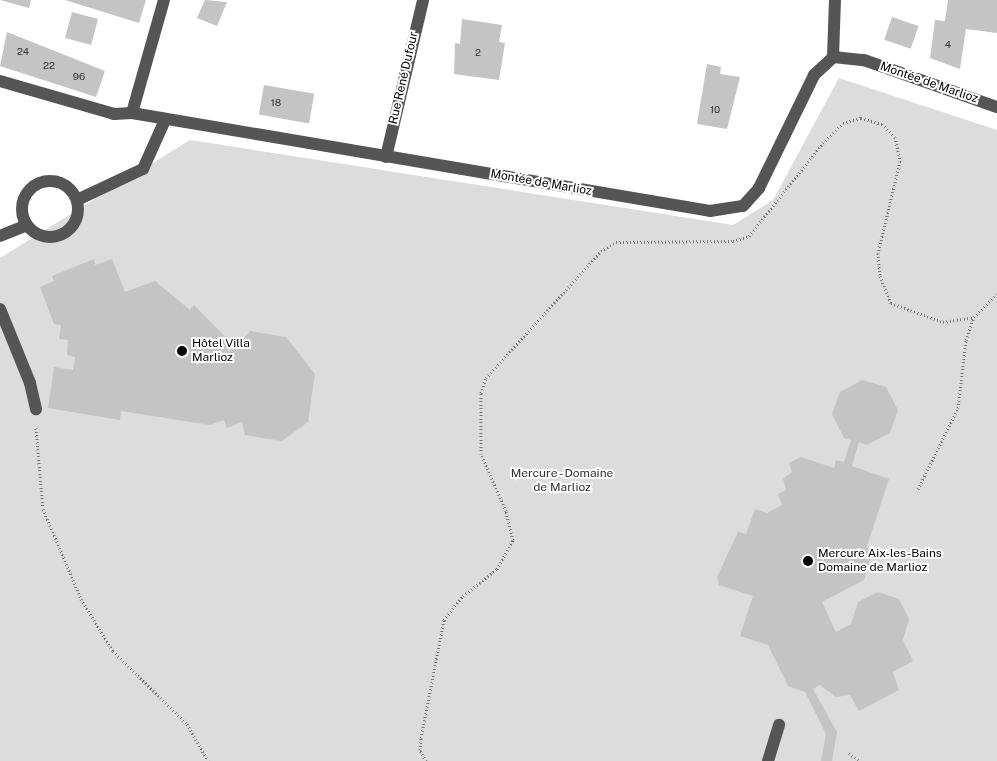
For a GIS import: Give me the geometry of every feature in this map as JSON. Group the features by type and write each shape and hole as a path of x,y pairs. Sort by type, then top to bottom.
{"street":[{"path":"132,113 164,0"},
{"name":"Rue René Dufour","path":"386,157 423,0"},
{"path":"834,57 835,0"},
{"name":"Montée de Marlioz","path":"0,81 114,114 132,113 710,211 743,206 759,188 814,75 834,57 864,60 997,107"},
{"path":"77,200 143,170 165,120"},
{"path":"62,183 77,200 75,223 60,235 42,236 26,225 21,207 35,184 62,183"},
{"path":"0,236 26,225"},
{"path":"0,309 30,382 36,409"},
{"path":"768,761 778,726"}],"path":[{"path":"426,761 420,750 421,738 444,620 462,596 497,569 513,540 506,511 481,454 481,393 486,378 601,251 616,242 733,241 749,236 823,143 843,123 860,118 882,124 895,137 900,161 878,253 880,276 891,303 943,322 974,317"},
{"path":"918,489 958,408 966,340 974,317 997,294"},
{"path":"36,409 44,509 81,599 113,651 187,724 208,761"},
{"path":"849,753 859,761"}],"green space":[{"name":"Mercure - Domaine de Marlioz","path":"839,78 997,130 997,761 0,761 0,258 190,140 733,225 773,200"}],"building":[{"path":"0,0 31,0 29,8"},
{"path":"65,0 146,0 139,23"},
{"path":"205,0 227,2 217,26 197,18"},
{"path":"948,0 997,0 997,33 966,29 960,69 930,58 935,20 945,21"},
{"path":"72,12 98,19 91,45 65,38"},
{"path":"892,17 918,26 911,49 884,40"},
{"path":"462,19 502,25 499,42 505,43 499,80 454,74 455,43 460,44"},
{"path":"7,32 105,71 96,97 0,66"},
{"path":"707,64 721,67 720,74 740,77 727,129 697,124"},
{"path":"264,85 314,94 309,123 259,115"},
{"name":"Hôtel Villa Marlioz","path":"94,259 95,265 112,259 125,292 155,281 190,310 194,305 236,348 250,331 286,337 315,374 308,422 282,441 245,435 242,422 227,428 224,420 210,425 121,411 120,420 48,408 54,367 73,370 75,357 67,355 68,340 59,339 61,325 54,324 40,287 54,281 52,276"},
{"path":"862,380 886,387 898,410 890,433 867,445 859,442 852,466 889,479 867,546 871,556 864,580 822,602 836,632 851,624 858,602 878,592 899,599 909,619 903,640 913,661 893,672 899,690 859,711 850,695 836,697 820,685 813,689 837,732 832,761 821,761 826,734 805,692 788,686 768,645 740,636 753,596 719,585 717,577 738,532 746,534 755,509 767,513 782,505 778,494 786,490 783,479 792,472 789,463 801,457 834,468 836,460 844,462 851,440 844,438 832,414 840,392"}],"place":[{"name":"Hôtel Villa Marlioz","path":"182,351"},
{"name":"Mercure Aix-les-Bains Domaine de Marlioz","path":"808,561"}]}
